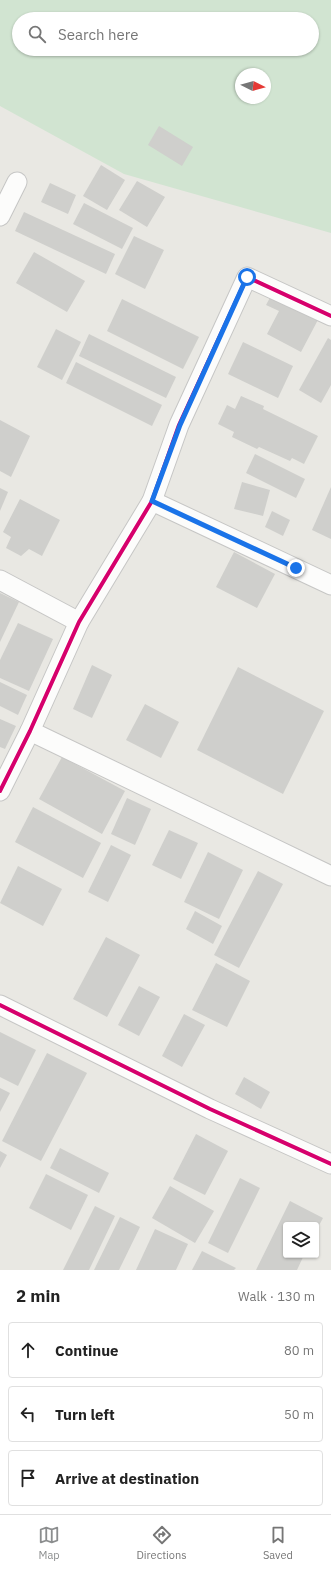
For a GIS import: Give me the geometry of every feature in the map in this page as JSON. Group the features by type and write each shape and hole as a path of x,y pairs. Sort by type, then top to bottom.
{"street":[{"path":"0,216 17,182"},
{"path":"0,791 30,731 79,622 152,501 180,425 247,277 331,316"},
{"path":"152,501 331,585"},
{"path":"0,580 79,622"},
{"path":"30,731 331,876"},
{"path":"0,1005 210,1110 331,1164"}],"green space":[{"path":"0,0 331,0 331,233 124,174 0,106"}],"building":[{"path":"159,126 193,147 182,166 148,145"},
{"path":"101,165 125,180 107,210 83,196"},
{"path":"137,181 165,197 147,227 119,210"},
{"path":"50,183 76,195 68,214 41,202"},
{"path":"84,203 133,228 122,249 73,224"},
{"path":"24,212 115,254 106,274 15,231"},
{"path":"134,236 164,250 145,289 115,274"},
{"path":"34,252 85,281 67,312 16,283"},
{"path":"273,292 320,316 301,352 267,334 279,311 266,305"},
{"path":"122,299 199,337 183,369 107,331"},
{"path":"56,329 81,342 62,380 37,367"},
{"path":"89,334 176,377 166,398 79,356"},
{"path":"328,338 331,340 331,385 321,403 299,390"},
{"path":"243,342 293,366 278,398 228,374"},
{"path":"76,362 162,405 152,426 66,383"},
{"path":"241,396 264,406 263,409 318,436 304,464 292,458 290,461 259,447 257,449 232,437 234,432 218,424 227,405 235,409"},
{"path":"0,420 30,436 11,477 0,471"},
{"path":"255,454 305,479 296,498 246,473"},
{"path":"242,482 270,490 263,516 234,509"},
{"path":"331,487 331,539 312,530"},
{"path":"0,488 8,492 0,511"},
{"path":"20,499 60,520 42,556 29,549 21,556 6,548 11,537 3,532"},
{"path":"272,511 290,520 283,536 265,527"},
{"path":"234,552 275,574 257,608 216,587"},
{"path":"0,593 19,602 0,642"},
{"path":"18,623 53,639 29,691 0,678 0,660"},
{"path":"92,665 112,675 92,718 73,709"},
{"path":"238,667 324,711 283,794 197,750"},
{"path":"0,682 27,695 18,715 0,706"},
{"path":"145,704 179,722 161,758 126,740"},
{"path":"0,719 16,726 5,749 0,747"},
{"path":"62,757 125,791 102,834 39,799"},
{"path":"127,798 151,809 135,845 111,834"},
{"path":"33,807 101,843 83,878 15,842"},
{"path":"169,830 198,843 181,879 152,865"},
{"path":"111,845 131,855 108,902 88,892"},
{"path":"208,852 243,870 219,919 184,902"},
{"path":"18,866 62,889 43,926 0,903"},
{"path":"258,871 283,884 239,968 214,955"},
{"path":"195,911 222,926 213,944 186,929"},
{"path":"106,937 140,955 107,1017 73,999"},
{"path":"216,963 250,981 227,1027 192,1010"},
{"path":"139,986 160,997 139,1036 118,1025"},
{"path":"184,1014 205,1025 182,1067 162,1056"},
{"path":"0,1032 36,1050 18,1086 0,1077"},
{"path":"47,1053 87,1073 41,1161 2,1141"},
{"path":"244,1077 270,1092 261,1109 235,1094"},
{"path":"0,1088 10,1093 0,1112"},
{"path":"196,1134 228,1151 205,1195 173,1179"},
{"path":"60,1148 109,1173 99,1193 50,1168"},
{"path":"0,1151 7,1155 0,1168"},
{"path":"46,1174 88,1195 71,1230 29,1208"},
{"path":"240,1178 260,1188 228,1253 208,1243"},
{"path":"170,1186 214,1211 195,1243 152,1218"},
{"path":"290,1201 323,1218 319,1225 319,1222 283,1222 283,1258 303,1258 297,1270 256,1270"},
{"path":"95,1206 115,1216 89,1270 63,1270"},
{"path":"120,1217 140,1227 119,1270 94,1270"},
{"path":"155,1229 188,1244 176,1270 136,1270"},
{"path":"202,1251 236,1268 234,1270 192,1270"}],"cycle path":[{"path":"0,791 30,731 79,622 152,501 179,425 247,277 331,316"},
{"path":"0,1005 210,1109 331,1164"}],"route":[{"path":"247,277 180,425 152,501 296,568"}]}
